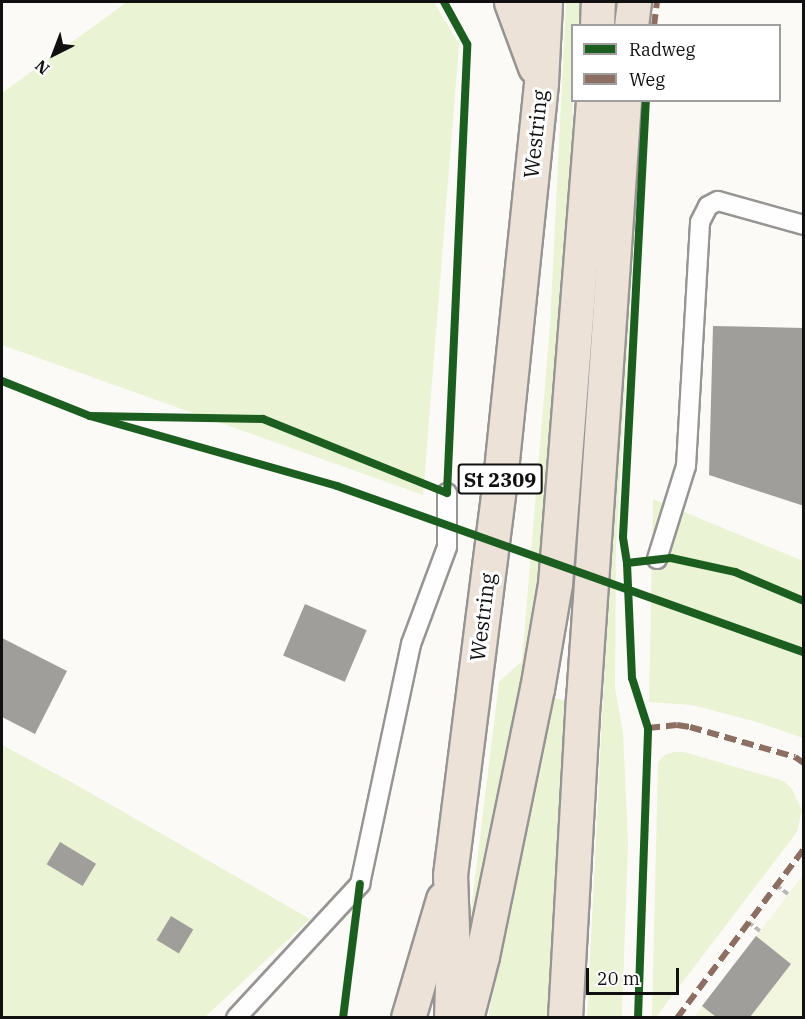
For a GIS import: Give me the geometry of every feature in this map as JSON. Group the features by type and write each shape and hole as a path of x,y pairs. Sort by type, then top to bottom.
{"highway":[{"path":"511,2 541,82"},
{"name":"Westring","path":"451,1017 453,956 450,874 500,480 541,82 545,2"},
{"path":"597,24 598,2"},
{"path":"631,24 633,2"},
{"path":"466,1017 482,956 537,689 555,584 593,102"},
{"path":"603,102 617,179"},
{"path":"565,1017 617,179 624,102"},
{"path":"408,1017 450,874"}],"lane":[{"path":"657,559 686,466 700,222 708,206 718,201 804,225"},
{"path":"236,1017 360,884 411,644 447,547 447,493"}],"path":[{"path":"337,486 729,627"},
{"path":"776,885 788,894"},
{"path":"748,922 760,932"}],"green space":[{"path":"127,2 434,2 459,44 423,495 2,345 2,93"},
{"path":"566,2 580,2 579,24 571,24 573,158 562,333 533,651 466,951 499,682 522,661 550,326"},
{"path":"633,102 642,102 616,548 615,688 623,732 628,843 622,1017 587,1018"},
{"path":"653,499 803,561 803,738 757,722 692,705 649,702"},
{"path":"548,696 565,701 549,1017 488,1018"},
{"path":"2,745 73,783 310,919 205,1017 2,1017"},
{"path":"684,752 784,781 792,789 802,810 797,832 656,1017 652,1017 658,762 666,754"},
{"path":"803,875 803,1017 693,1018 760,931"}],"building":[{"path":"713,326 804,328 804,506 709,475"},
{"path":"305,604 367,630 345,682 283,656"},
{"path":"2,638 67,671 35,734 2,717"},
{"path":"60,842 96,864 83,886 47,864"},
{"path":"171,916 193,929 179,953 157,940"},
{"path":"756,936 791,964 750,1017 716,1017 702,1006"}],"marked path":[{"path":"654,24 657,2"},
{"path":"648,728 677,725 690,727 795,757 804,763"},
{"path":"677,1018 804,849"}],"cycle path":[{"path":"90,416 263,419 447,493 467,44 444,2"},
{"path":"638,1018 648,728 632,678 627,563 623,537 646,102"},
{"path":"2,381 90,416 337,486 804,652"},
{"path":"627,563 671,558 735,572 804,601"},
{"path":"343,1018 360,884"}]}
